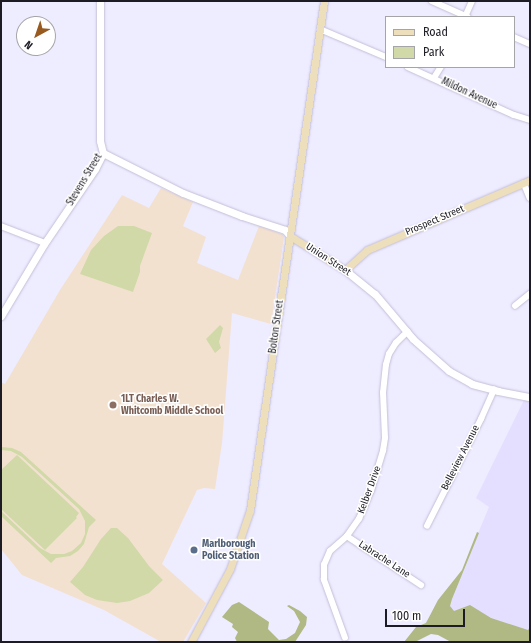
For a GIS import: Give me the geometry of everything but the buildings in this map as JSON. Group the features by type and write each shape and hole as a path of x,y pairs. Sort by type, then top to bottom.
{"main road":[{"name":"Bolton Street","path":"191,642 230,569 250,510 324,1"},
{"name":"Prospect Street","path":"345,270 367,250 527,182"},
{"name":"Union Street","path":"290,236 345,270"}],"street":[{"name":"Stevens Street","path":"1,316 45,243 95,169 103,153 100,141 100,1"},
{"path":"432,1 464,16"},
{"path":"466,16 472,1"},
{"path":"320,29 385,57"},
{"path":"515,37 530,44"},
{"name":"Mildon Avenue","path":"410,68 514,115 530,120"},
{"path":"434,78 440,68"},
{"name":"Union Street","path":"103,153 183,193 242,216 285,230 290,236"},
{"path":"527,182 530,198"},
{"path":"1,226 45,243"},
{"name":"Union Street","path":"345,270 374,294 407,332 438,362 461,379 494,390 530,397"},
{"path":"515,306 530,294"},
{"name":"Kelber Drive","path":"345,638 328,592 323,572 330,551 347,536 365,508 379,467 385,438 383,393 386,365 393,349 407,332"},
{"name":"Belleview Avenue","path":"427,526 494,390"},
{"name":"Labrache Lane","path":"347,536 421,585"}],"shaded area":[{"name":"1LT Charles W. Whitcomb Middle School","path":"161,188 193,202 183,226 206,237 197,263 238,280 259,226 282,234 284,237 271,324 232,313 222,443 215,489 204,488 197,490 162,564 206,603 183,642 161,642 104,610 22,575 1,549 1,382 5,384 60,290 122,195 149,208"},
{"path":"524,400 530,401 530,642 422,627 459,579 489,507 476,498"}],"green space":[{"path":"118,226 134,226 152,233 140,266 140,272 133,292 80,274 91,250 104,236"},
{"path":"220,325 223,328 219,342 221,348 215,353 206,339"},
{"path":"1,447 12,448 21,452 96,520 89,527 84,544 78,551 70,556 56,558 51,563 1,516 1,511 40,548 51,554 64,554 72,551 81,543 85,534 85,521 79,509 22,457 11,451 1,450"},
{"path":"17,455 79,513 76,517 77,518 45,550 1,509 1,470"},
{"path":"111,528 117,528 128,538 149,566 163,580 149,593 130,601 117,603 97,600 85,595 70,582 83,567 101,539"},
{"path":"477,532 479,533 450,606 454,611 470,605 491,618 528,630 530,627 530,642 451,642 438,635 431,634 415,642 404,642 416,627 426,623 438,600 462,570"},
{"path":"239,602 269,622 268,629 279,640 286,639 295,633 300,622 294,611 287,606 289,605 300,611 307,617 306,625 295,642 237,642 235,638 238,632 232,627 233,624 222,617 232,605"}],"place":[{"name":"1LT Charles W. Whitcomb Middle School","path":"113,405"},
{"name":"Marlborough Police Station","path":"194,550"}]}
